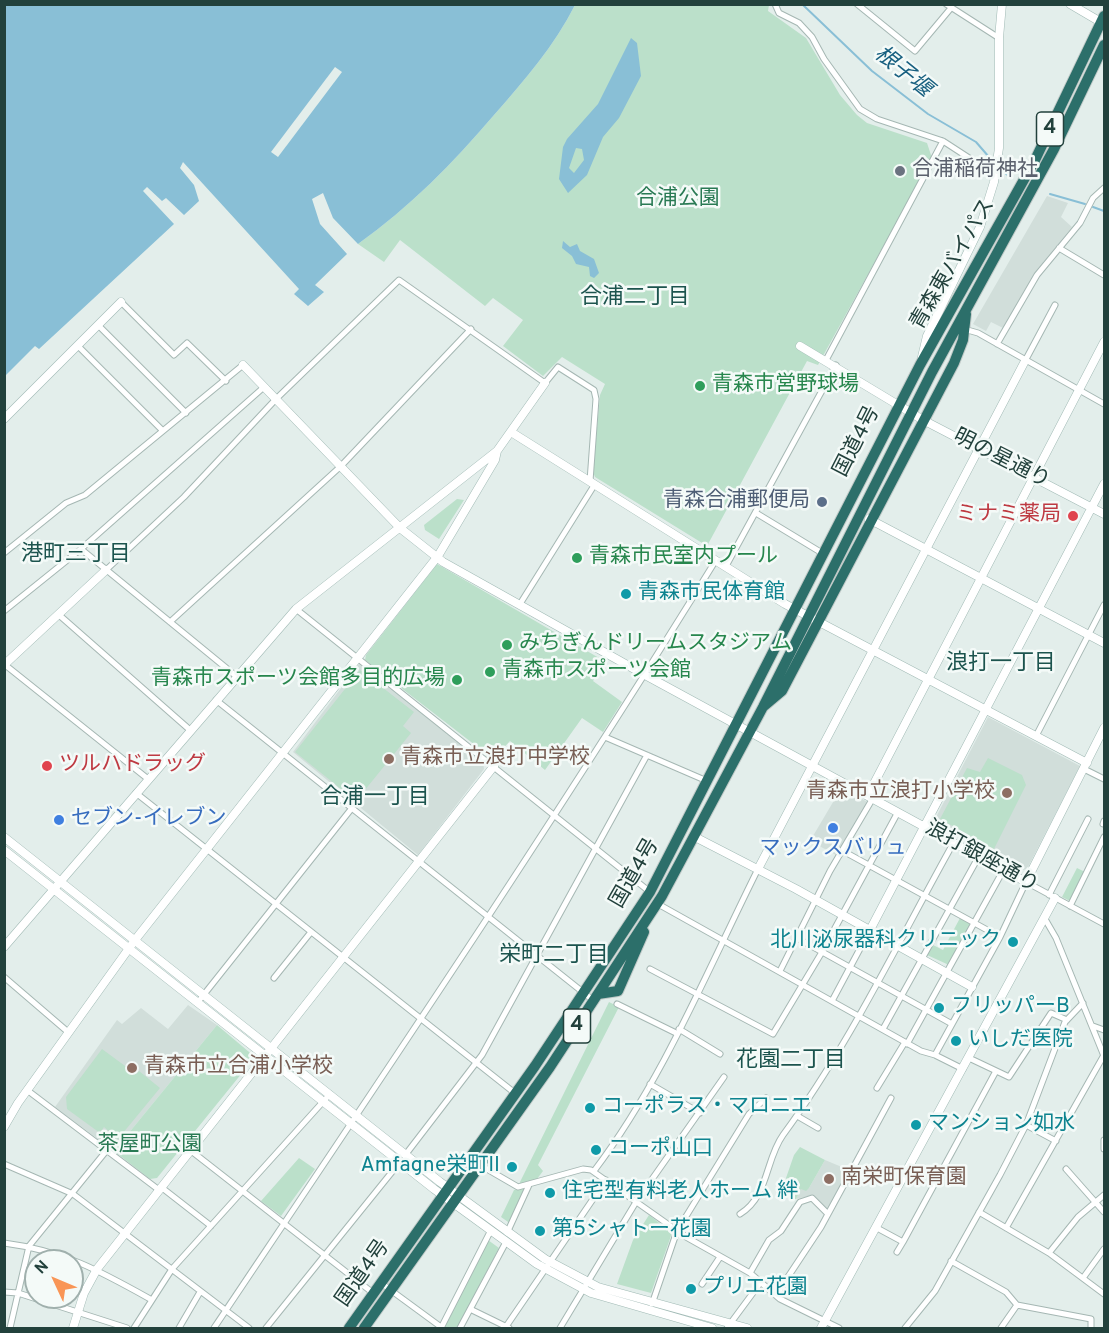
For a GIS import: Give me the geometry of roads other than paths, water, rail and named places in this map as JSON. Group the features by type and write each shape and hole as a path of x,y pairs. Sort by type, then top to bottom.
{"highway":[{"name":"青森東バイパス","path":"899,404 1035,160 1103,21"},
{"name":"青森東バイパス","path":"911,412 1045,167 1104,45"},
{"path":"762,707 779,696 960,350 967,308"},
{"name":"国道4号","path":"364,1329 450,1196 470,1158 585,992 650,892 899,404"},
{"name":"国道4号","path":"349,1329 381,1283 450,1196 480,1165 658,904 750,732 911,412"}],"street":[{"path":"775,4 779,13 806,29 860,109 877,118 943,141 983,167 996,171"},
{"path":"856,4 915,51 948,6 999,38"},
{"path":"920,364 927,336 980,227 996,171 1002,4"},
{"path":"1070,4 1103,21"},
{"path":"826,360 943,141"},
{"path":"998,344 1037,275 1080,223 1089,205 1104,188"},
{"path":"1059,248 1104,275"},
{"path":"148,779 5,665 191,490 276,399 399,280 545,383"},
{"path":"4,419 121,302 174,355 187,343 226,381"},
{"path":"594,1171 622,1132 650,1084 758,869 1055,305"},
{"path":"98,326 186,412"},
{"path":"170,622 340,466 471,329"},
{"path":"964,329 998,344 1104,404"},
{"path":"780,971 871,797 928,679 1104,342"},
{"name":"明の星通り","path":"800,345 923,420 1104,514"},
{"path":"78,346 162,430"},
{"path":"4,553 66,503 85,495 243,365"},
{"name":"浪打銀座通り","path":"243,365 400,528 438,556 736,725 814,765 1070,906 1103,921"},
{"path":"726,567 836,365"},
{"path":"4,947 296,609 497,452 558,367 594,390 592,483 520,604"},
{"path":"4,611 81,549 264,387"},
{"path":"511,432 795,609 1036,736 1104,779"},
{"path":"4,1127 27,1090 132,944 438,556 495,460 497,452"},
{"path":"832,1001 926,827 1104,484"},
{"path":"756,513 822,553"},
{"path":"860,514 1104,643"},
{"path":"81,549 236,676"},
{"path":"214,1329 422,1020 645,675 716,560"},
{"path":"1036,736 1104,606"},
{"path":"296,609 598,847 650,892"},
{"path":"58,614 190,730"},
{"path":"216,700 537,956 585,992 596,997"},
{"path":"934,1054 1000,937 1104,728"},
{"path":"605,737 707,781"},
{"path":"405,1154 477,1063 598,847 647,754"},
{"path":"73,1329 88,1285 97,1269 494,766"},
{"path":"136,793 525,1102"},
{"path":"198,1002 352,808"},
{"path":"650,969 772,1035 843,915 898,812"},
{"path":"824,1325 1045,919 1052,896 1088,819"},
{"path":"4,837 59,881 198,1002 400,1162 585,1286 653,1302 728,1326 747,1329"},
{"path":"695,837 816,900 972,987"},
{"path":"1070,906 1104,837"},
{"path":"740,1214 758,1196 780,1139 799,1117 858,1016 954,842"},
{"path":"4,850 53,889 204,994 405,1154 490,1232 545,1270 650,1311 712,1329"},
{"path":"843,851 1000,937"},
{"path":"883,1029 979,856"},
{"path":"878,1088 926,1010 1004,869"},
{"path":"658,904 924,1053 934,1054 963,1069"},
{"path":"1006,1228 1104,1056 1056,938 1045,919"},
{"path":"274,978 311,932"},
{"path":"797,938 952,1024"},
{"path":"4,977 68,1032"},
{"path":"618,1004 720,1054"},
{"path":"905,1329 928,1302 1026,1125 1067,1020 1083,1004"},
{"path":"969,1058 1010,1076 1051,1013 1067,1020"},
{"path":"1093,1026 1104,1029"},
{"path":"897,1252 996,1071"},
{"path":"560,1329 636,1202 724,1077"},
{"path":"650,1084 700,1113"},
{"path":"27,1090 211,1226"},
{"path":"134,1329 171,1269 330,1094"},
{"path":"650,1311 677,1231 749,1114 766,1098"},
{"path":"776,1295 815,1237 891,1098"},
{"path":"799,1117 818,1128"},
{"path":"1026,1125 1056,1141"},
{"path":"1104,1140 1104,1149"},
{"path":"10,1329 29,1246 107,1150"},
{"path":"190,1150 384,1300"},
{"path":"470,1158 513,1185 529,1185 583,1169 594,1171 677,1231 750,1273 776,1295 824,1325 839,1329"},
{"path":"266,1329 400,1162"},
{"path":"4,1164 73,1194 249,1329"},
{"path":"1066,1169 1104,1212"},
{"path":"470,1309 507,1328 606,1180"},
{"path":"507,1233 529,1185"},
{"path":"1049,1253 1072,1223 1104,1195"},
{"path":"750,1273 769,1240 783,1229 791,1212 800,1202 812,1198 827,1213"},
{"path":"978,1212 1049,1253 1104,1294"},
{"path":"877,1228 903,1242"},
{"path":"381,1283 441,1328 490,1232"},
{"path":"460,1329 506,1242"},
{"path":"4,1243 29,1246 60,1254 97,1269 152,1300"},
{"path":"1083,1278 1104,1249"},
{"path":"1099,1256 1104,1261"},
{"path":"702,1284 720,1257"},
{"path":"951,1261 1006,1292 1017,1305 1091,1319 1091,1329"},
{"path":"728,1326 761,1282"},
{"path":"4,1292 18,1293 127,1329"},
{"path":"179,1329 200,1292"},
{"path":"1001,1329 1017,1305"}],"water":[{"path":"5,5 575,5 538,62 463,150 413,200 377,230 358,244 333,218 323,193 312,199 320,224 347,254 315,285 324,292 308,306 294,294 299,289 183,162 180,168 194,185 199,201 184,215 166,198 162,201 147,187 143,191 174,224 39,349 35,346 5,376"},
{"path":"631,38 637,43 641,76 619,118 603,137 587,175 568,193 559,179 563,147 567,139 598,104","holes":["576,148 582,149 584,160 574,173 569,168"]},
{"path":"563,241 570,247 577,244 580,251 594,259 599,273 594,278 590,276 589,267 576,264 572,256 562,248"}],"waterway":[{"name":"根子堰","path":"802,4 872,71 928,114 976,142 989,157"},
{"name":"根子堰","path":"1006,174 1011,176"},
{"name":"根子堰","path":"1050,194 1085,204"},
{"name":"根子堰","path":"1093,207 1104,211"}],"place":[{"name":"合浦稲荷神社","path":"900,171"},
{"name":"青森市営野球場","path":"700,386"},
{"name":"青森合浦郵便局","path":"822,502"},
{"name":"ミナミ薬局","path":"1073,516"},
{"name":"青森市民室内プール","path":"577,558"},
{"name":"青森市民体育館","path":"626,594"},
{"name":"みちぎんドリームスタジアム","path":"507,645"},
{"name":"青森市スポーツ会館","path":"490,672"},
{"name":"青森市スポーツ会館多目的広場","path":"457,680"},
{"name":"青森市立浪打中学校","path":"389,759"},
{"name":"ツルハドラッグ","path":"47,766"},
{"name":"青森市立浪打小学校","path":"1007,793"},
{"name":"セブン-イレブン","path":"59,820"},
{"name":"マックスバリュ","path":"833,828"},
{"name":"北川泌尿器科クリニック","path":"1013,942"},
{"name":"フリッパーB","path":"939,1008"},
{"name":"いしだ医院","path":"956,1041"},
{"name":"青森市立合浦小学校","path":"132,1068"},
{"name":"コーポラス・マロニエ","path":"590,1108"},
{"name":"マンション如水","path":"916,1125"},
{"name":"コーポ山口","path":"596,1150"},
{"name":"Amfagne栄町II","path":"512,1167"},
{"name":"南栄町保育園","path":"829,1179"},
{"name":"住宅型有料老人ホーム 絆","path":"550,1193"},
{"name":"第5シャトー花園","path":"540,1231"},
{"name":"プリエ花園","path":"691,1289"}],"district":[{"name":"合浦二丁目","path":"635,299"},
{"name":"港町三丁目","path":"76,556"},
{"name":"浪打一丁目","path":"1001,665"},
{"name":"合浦一丁目","path":"375,799"},
{"name":"栄町二丁目","path":"554,957"},
{"name":"花園二丁目","path":"791,1062"}],"park label":[{"name":"合浦公園","path":"678,200"},
{"name":"茶屋町公園","path":"150,1146"}]}
